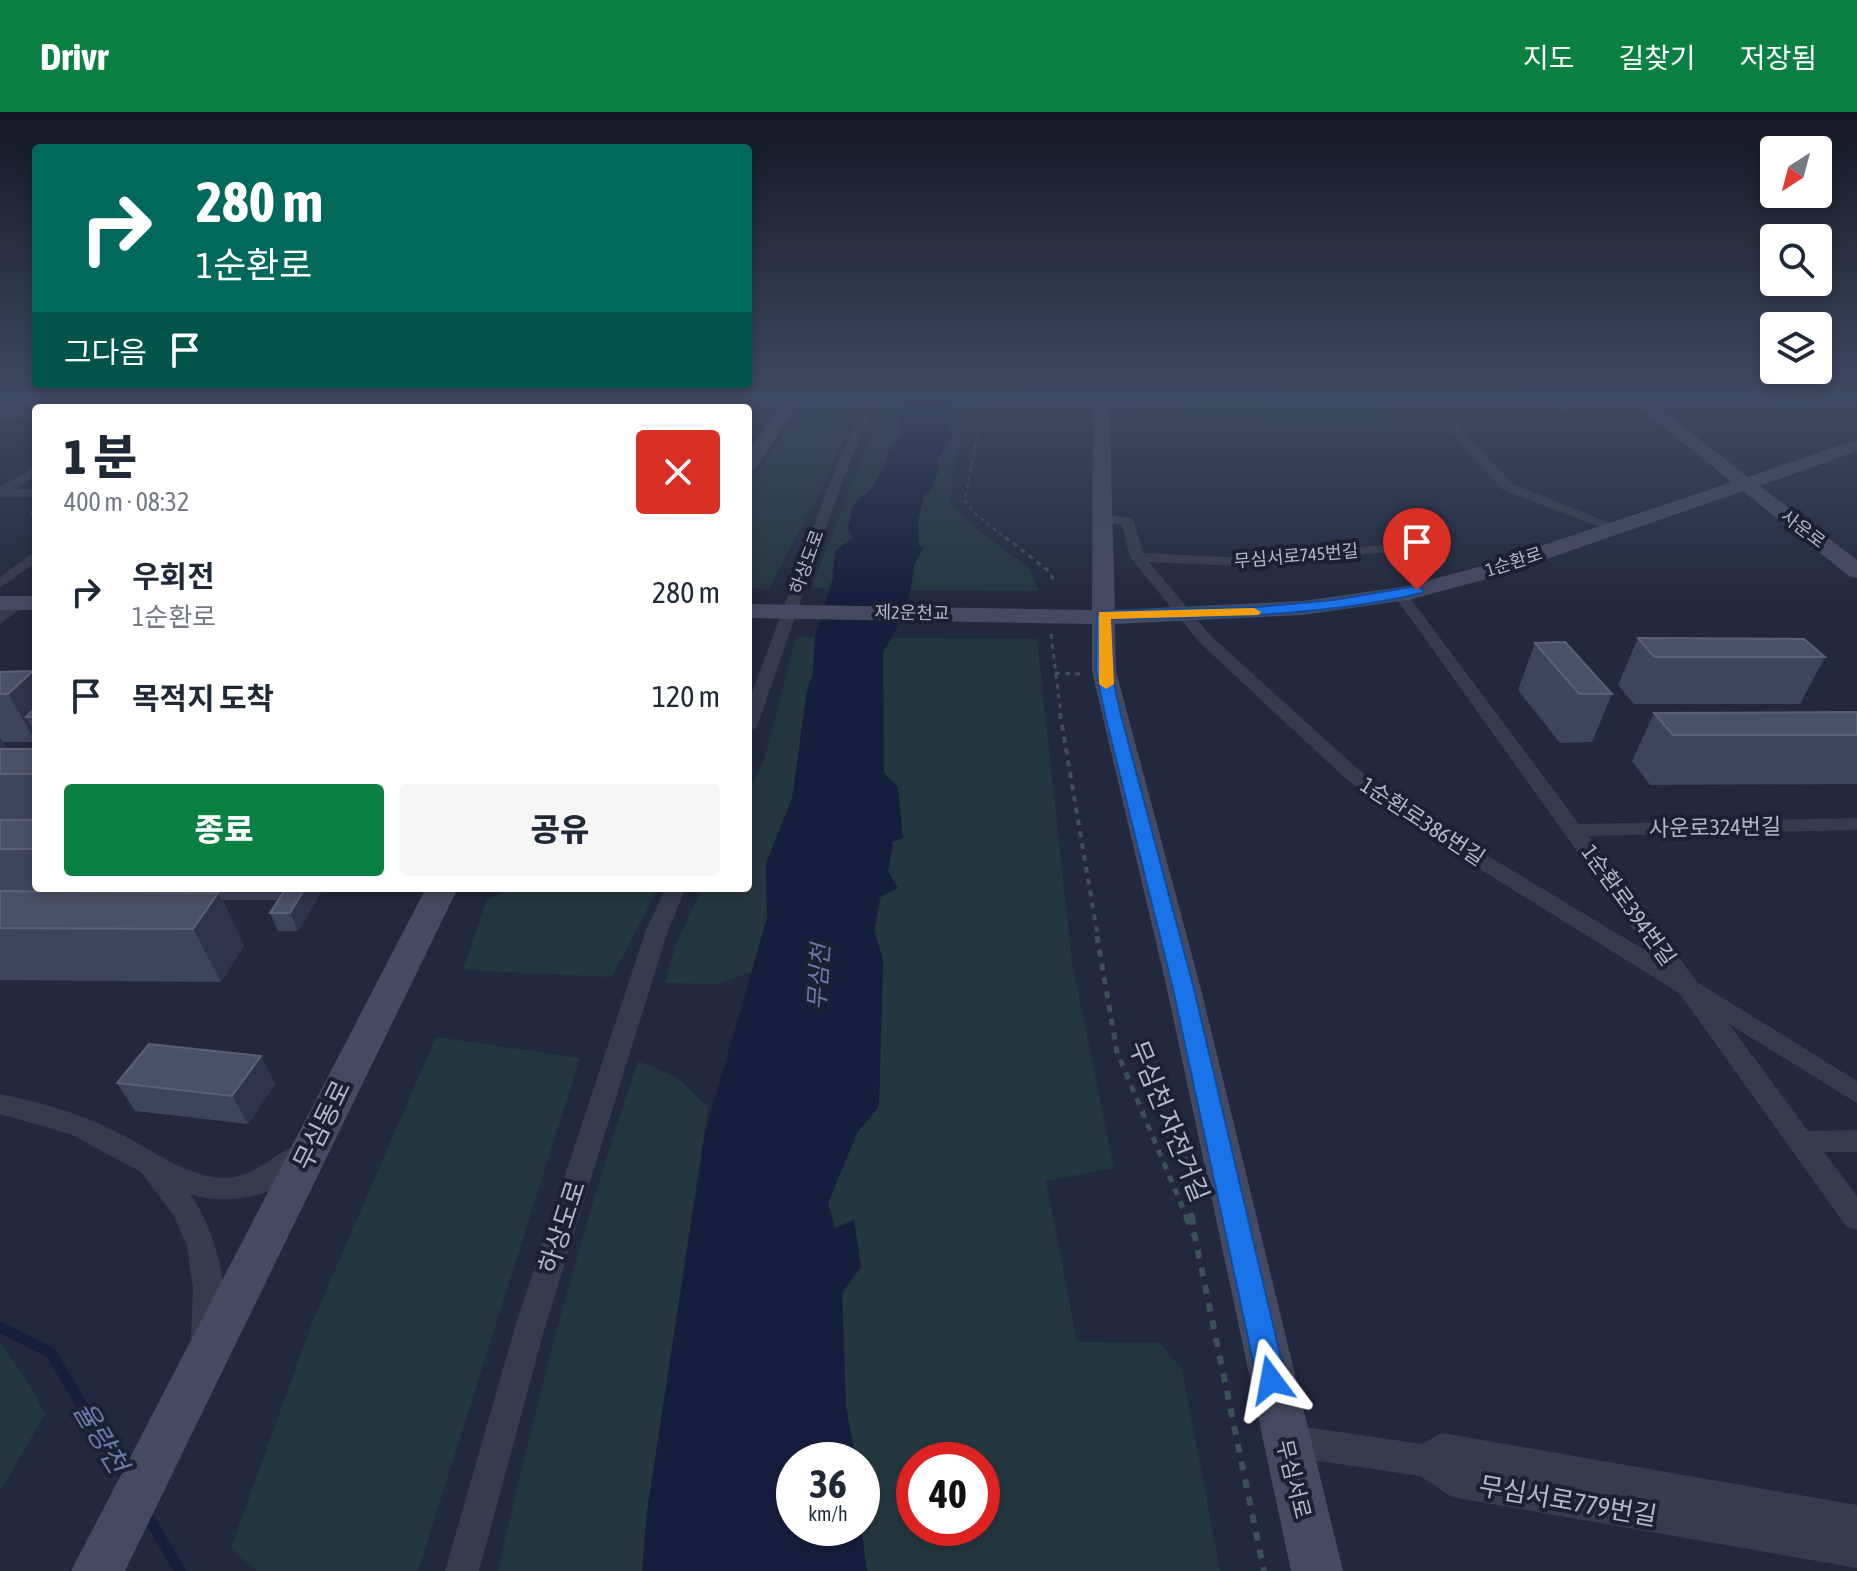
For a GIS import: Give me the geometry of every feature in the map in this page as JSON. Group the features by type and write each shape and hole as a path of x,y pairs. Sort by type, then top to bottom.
{"main road":[{"name":"무심서로","path":"1102,466 1102,519 1090,615 1184,989 1317,1571"},
{"name":"사운로","path":"1720,466 1857,571"},
{"name":"1순환로","path":"1090,615 1257,612 1400,594 1491,571 1799,466"},
{"name":"제2운천교","path":"752,611 1090,615"},
{"name":"무심동로","path":"97,1571 440,892"}],"street":[{"name":"하상도로","path":"752,716 843,466"},
{"path":"1489,466 1508,487 1616,528"},
{"path":"0,493 32,473"},
{"path":"0,493 32,493"},
{"path":"1102,519 1128,521 1137,557"},
{"name":"무심서로745번길","path":"1137,557 1243,562 1310,552 1407,548"},
{"name":"1순환로386번길","path":"1137,557 1183,614 1231,665 1352,774 1408,816 1857,1093"},
{"path":"0,584 32,558"},
{"name":"1순환로394번길","path":"1400,594 1857,1218"},
{"path":"0,619 18,603"},
{"name":"사운로324번길","path":"1574,830 1857,824"},
{"name":"하상도로","path":"462,1571 535,1313 657,930 674,892"},
{"path":"0,1104 57,1117 107,1139 151,1167 209,1188 246,1188 278,1171 312,1144"},
{"path":"1803,1142 1857,1141"},
{"path":"151,1167 179,1196 202,1240 207,1323 204,1363"},
{"name":"무심서로779번길","path":"1285,1440 1427,1461 1452,1480 1857,1551"},
{"path":"1427,1461 1442,1449 1857,1522"}],"path":[{"path":"971,466 965,501 973,512 1050,572 1055,584"},
{"name":"무심천 자전거길","path":"1051,634 1117,1052 1195,1237 1264,1571"},
{"path":"1055,673 1082,674"}],"shaded area":[{"path":"761,466 832,466 769,589 752,588 752,476"},
{"path":"859,466 884,466 872,488 853,505 850,514 853,538 835,551 829,589 811,588"},
{"path":"954,466 950,504 979,531 1028,567 1039,591 909,590 912,565 924,548 919,546 918,520 925,493 931,488 940,467"},
{"path":"796,637 815,637 813,673 807,691 792,799 766,863 767,918 752,972 717,984 665,983 676,944 700,892 752,892 752,785 764,761"},
{"path":"892,638 1037,639 1072,963 1114,1168 1046,1181 1077,1342 1159,1343 1182,1369 1220,1571 867,1571 864,1546 880,1546 880,1442 853,1442 846,1407 842,1293 861,1267 854,1221 835,1229 828,1203 857,1133 879,1106 883,960 874,931 893,842 884,773 881,702 883,652"},
{"path":"506,892 656,892 612,977 463,970 487,900"},
{"path":"436,1037 580,1058 418,1571 257,1571 231,1548 312,1323"},
{"path":"638,1061 676,1077 708,1107 647,1512 642,1571 498,1571 561,1314"},
{"path":"0,1343 28,1382 45,1414 0,1491"}],"water":[{"name":"무심천","path":"884,466 940,467 930,492 925,493 918,520 919,546 924,548 915,564 901,618 883,652 884,773 898,787 903,838 893,842 888,872 898,888 880,897 874,931 883,960 879,1106 857,1133 828,1203 835,1228 854,1220 861,1267 842,1293 846,1407 853,1442 776,1442 776,1546 864,1546 867,1571 642,1571 647,1512 705,1133 767,918 766,863 792,799 807,691 813,673 815,637 833,578 835,551 853,538 848,528 853,505 872,488"}],"building":[{"path":"1638,638 1804,639 1825,657 1654,657"},
{"path":"1565,642 1612,694 1579,694 1535,643"},
{"path":"32,671 8,694 0,694 0,672"},
{"path":"1857,712 1857,735 1673,735 1654,713"},
{"path":"0,749 32,749 32,774 0,774"},
{"path":"0,820 32,820 32,849 0,849"},
{"path":"0,891 218,893 193,929 0,928"},
{"path":"283,892 303,892 290,913 270,913"},
{"path":"149,1044 261,1056 232,1096 117,1083"}],"waterway":[{"name":"율량천","path":"0,1327 51,1353 127,1481"},
{"name":"율량천","path":"145,1512 180,1571"}],"slow traffic":[{"path":"1106,684 1104,615 1254,612"}],"route":[{"path":"1271,1380 1184,989 1113,715 1104,671 1104,615 1257,612 1383,598 1417,590"}]}
